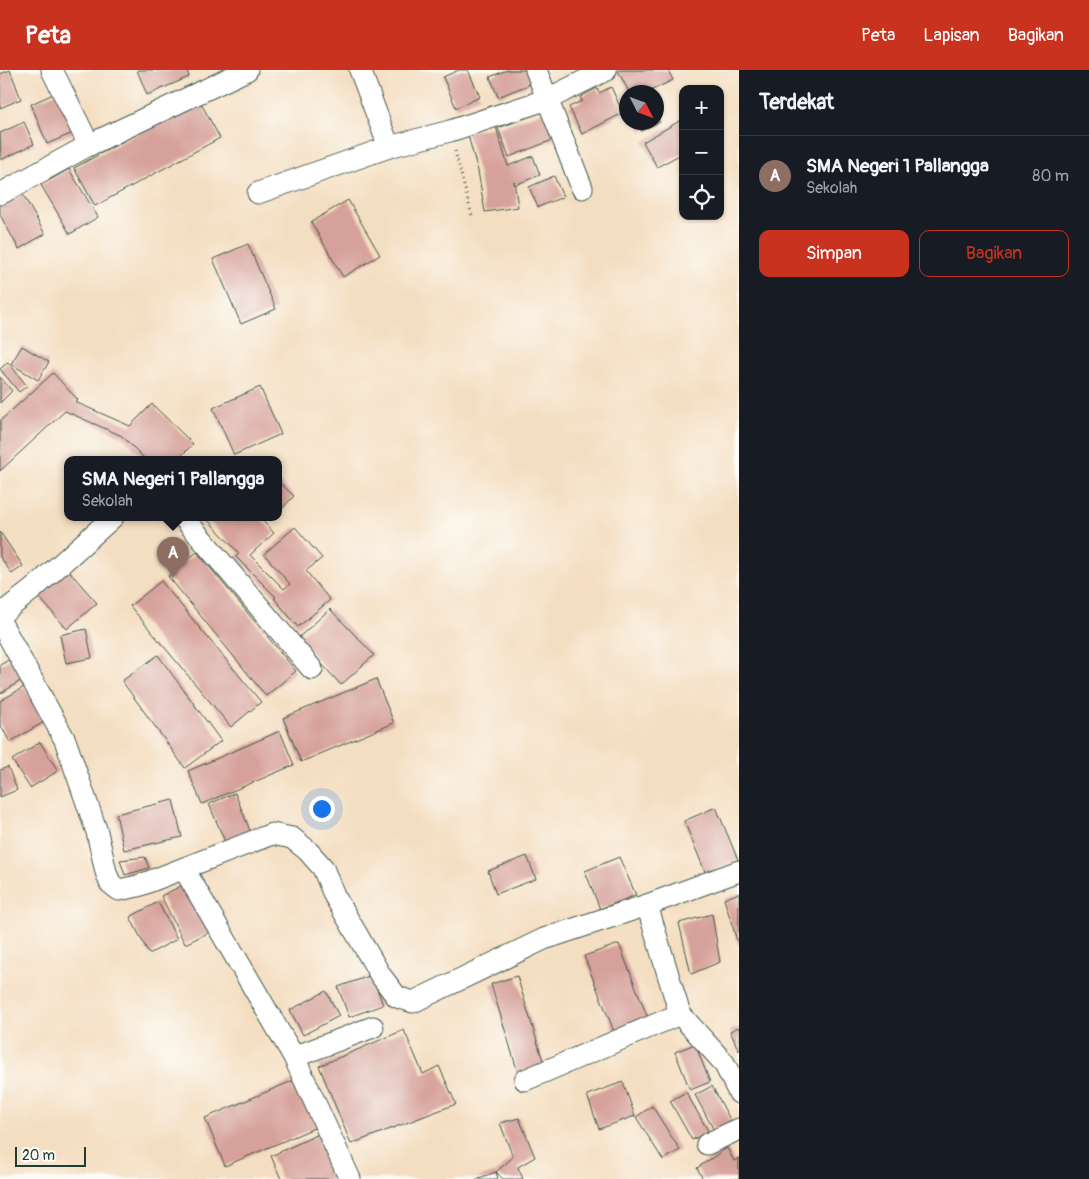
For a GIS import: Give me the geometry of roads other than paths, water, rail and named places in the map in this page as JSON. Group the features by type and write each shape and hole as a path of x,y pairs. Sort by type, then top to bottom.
{"street":[{"path":"52,70 89,145"},
{"path":"0,194 89,145 247,70"},
{"path":"360,70 389,147"},
{"path":"536,70 582,188"},
{"path":"258,193 389,147 450,131 548,99 606,70"},
{"path":"0,615 33,590 109,521"},
{"path":"186,521 312,669"},
{"path":"0,620 65,740 97,832 110,883 115,888 123,890 184,869 272,834 292,838 307,850 323,868 334,895 381,976 397,997 413,1002 544,939 739,871"},
{"path":"184,869 294,1057 350,1179"},
{"path":"647,904 680,1014 724,1063 739,1093"},
{"path":"526,1080 680,1014"},
{"path":"294,1057 373,1026"},
{"path":"707,1144 739,1129"}],"place":[{"name":"SMA Negeri 1 Pallangga","path":"173,578"}]}
